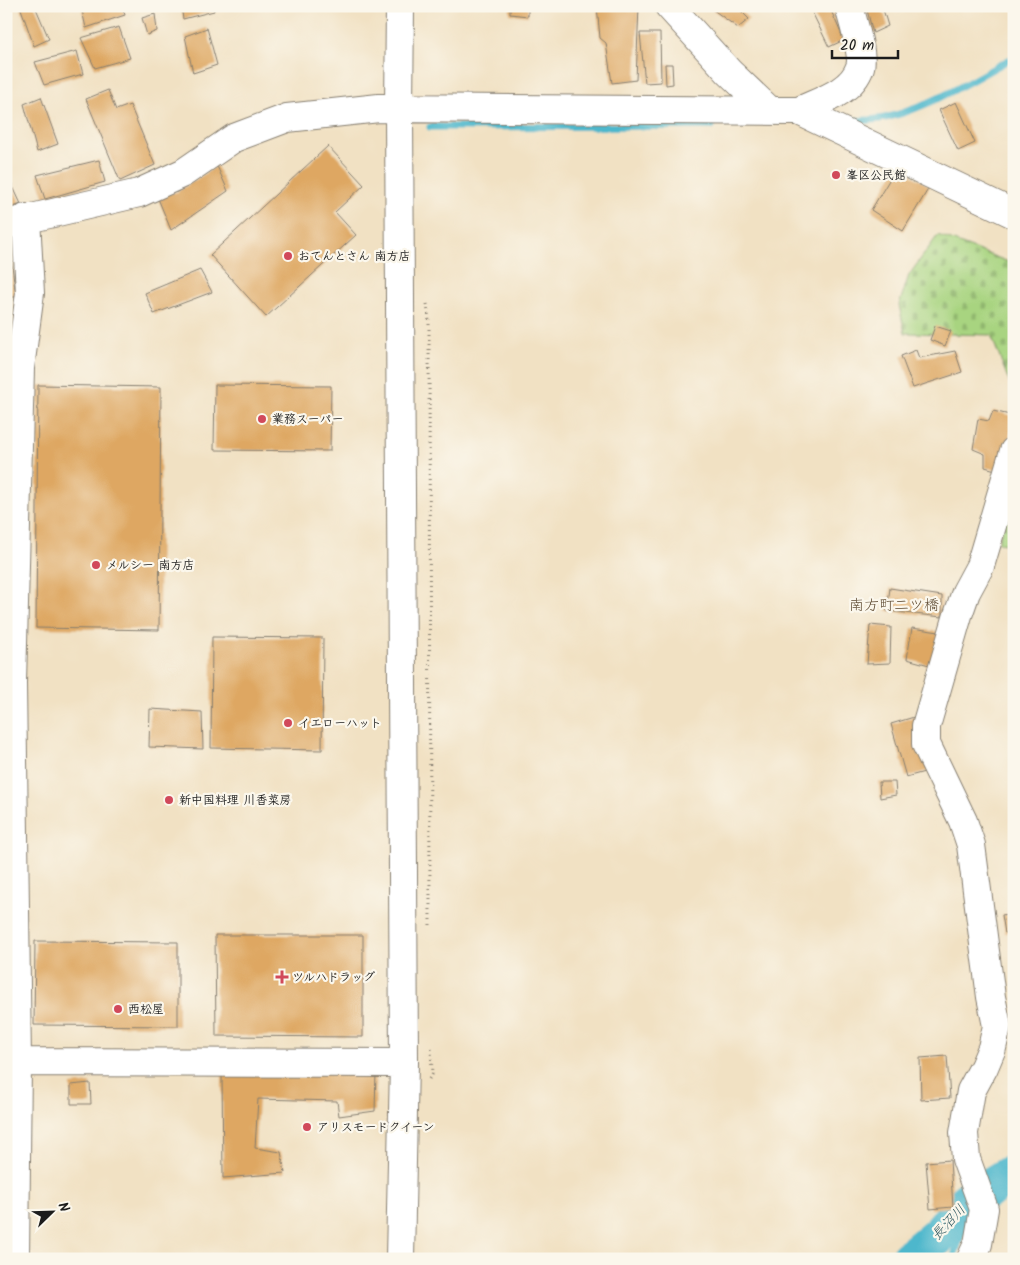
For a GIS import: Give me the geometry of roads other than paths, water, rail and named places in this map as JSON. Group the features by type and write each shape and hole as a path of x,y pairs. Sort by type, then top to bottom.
{"street":[{"path":"669,6 729,72 770,111"},
{"path":"799,112 839,92 853,80 860,66 861,56 849,6"},
{"path":"400,1259 404,1063 400,108 403,7"},
{"path":"15,1259 12,1062 12,683 20,368 30,293 16,221 139,193 182,173 234,138 287,118 379,108 799,112 1014,214"},
{"path":"971,1259 978,1244 984,1209 966,1159 964,1133 971,1091 992,1048 997,1026 991,997 971,845 963,822 926,744 926,726 958,615 966,592 980,566 1014,452"},
{"path":"12,1062 404,1063"}],"waterway":[{"path":"843,121 878,119 905,112 953,91 1014,57"},
{"path":"430,127 712,126"},
{"name":"長沼川","path":"910,1259 941,1233 968,1201 1014,1173"},
{"path":"953,1259 963,1230 968,1201"}],"place":[{"name":"峯区公民館","path":"836,175"},
{"name":"おてんとさん 南方店","path":"288,256"},
{"name":"業務スーパー","path":"262,419"},
{"name":"メルシー 南方店","path":"96,565"},
{"name":"イエローハット","path":"288,723"},
{"name":"新中国料理 川香菜房","path":"169,800"},
{"name":"ツルハドラッグ","path":"282,977"},
{"name":"西松屋","path":"118,1009"},
{"name":"アリスモードクイーン","path":"307,1127"}],"district":[{"name":"南方町二ツ橋","path":"894,605"}]}
